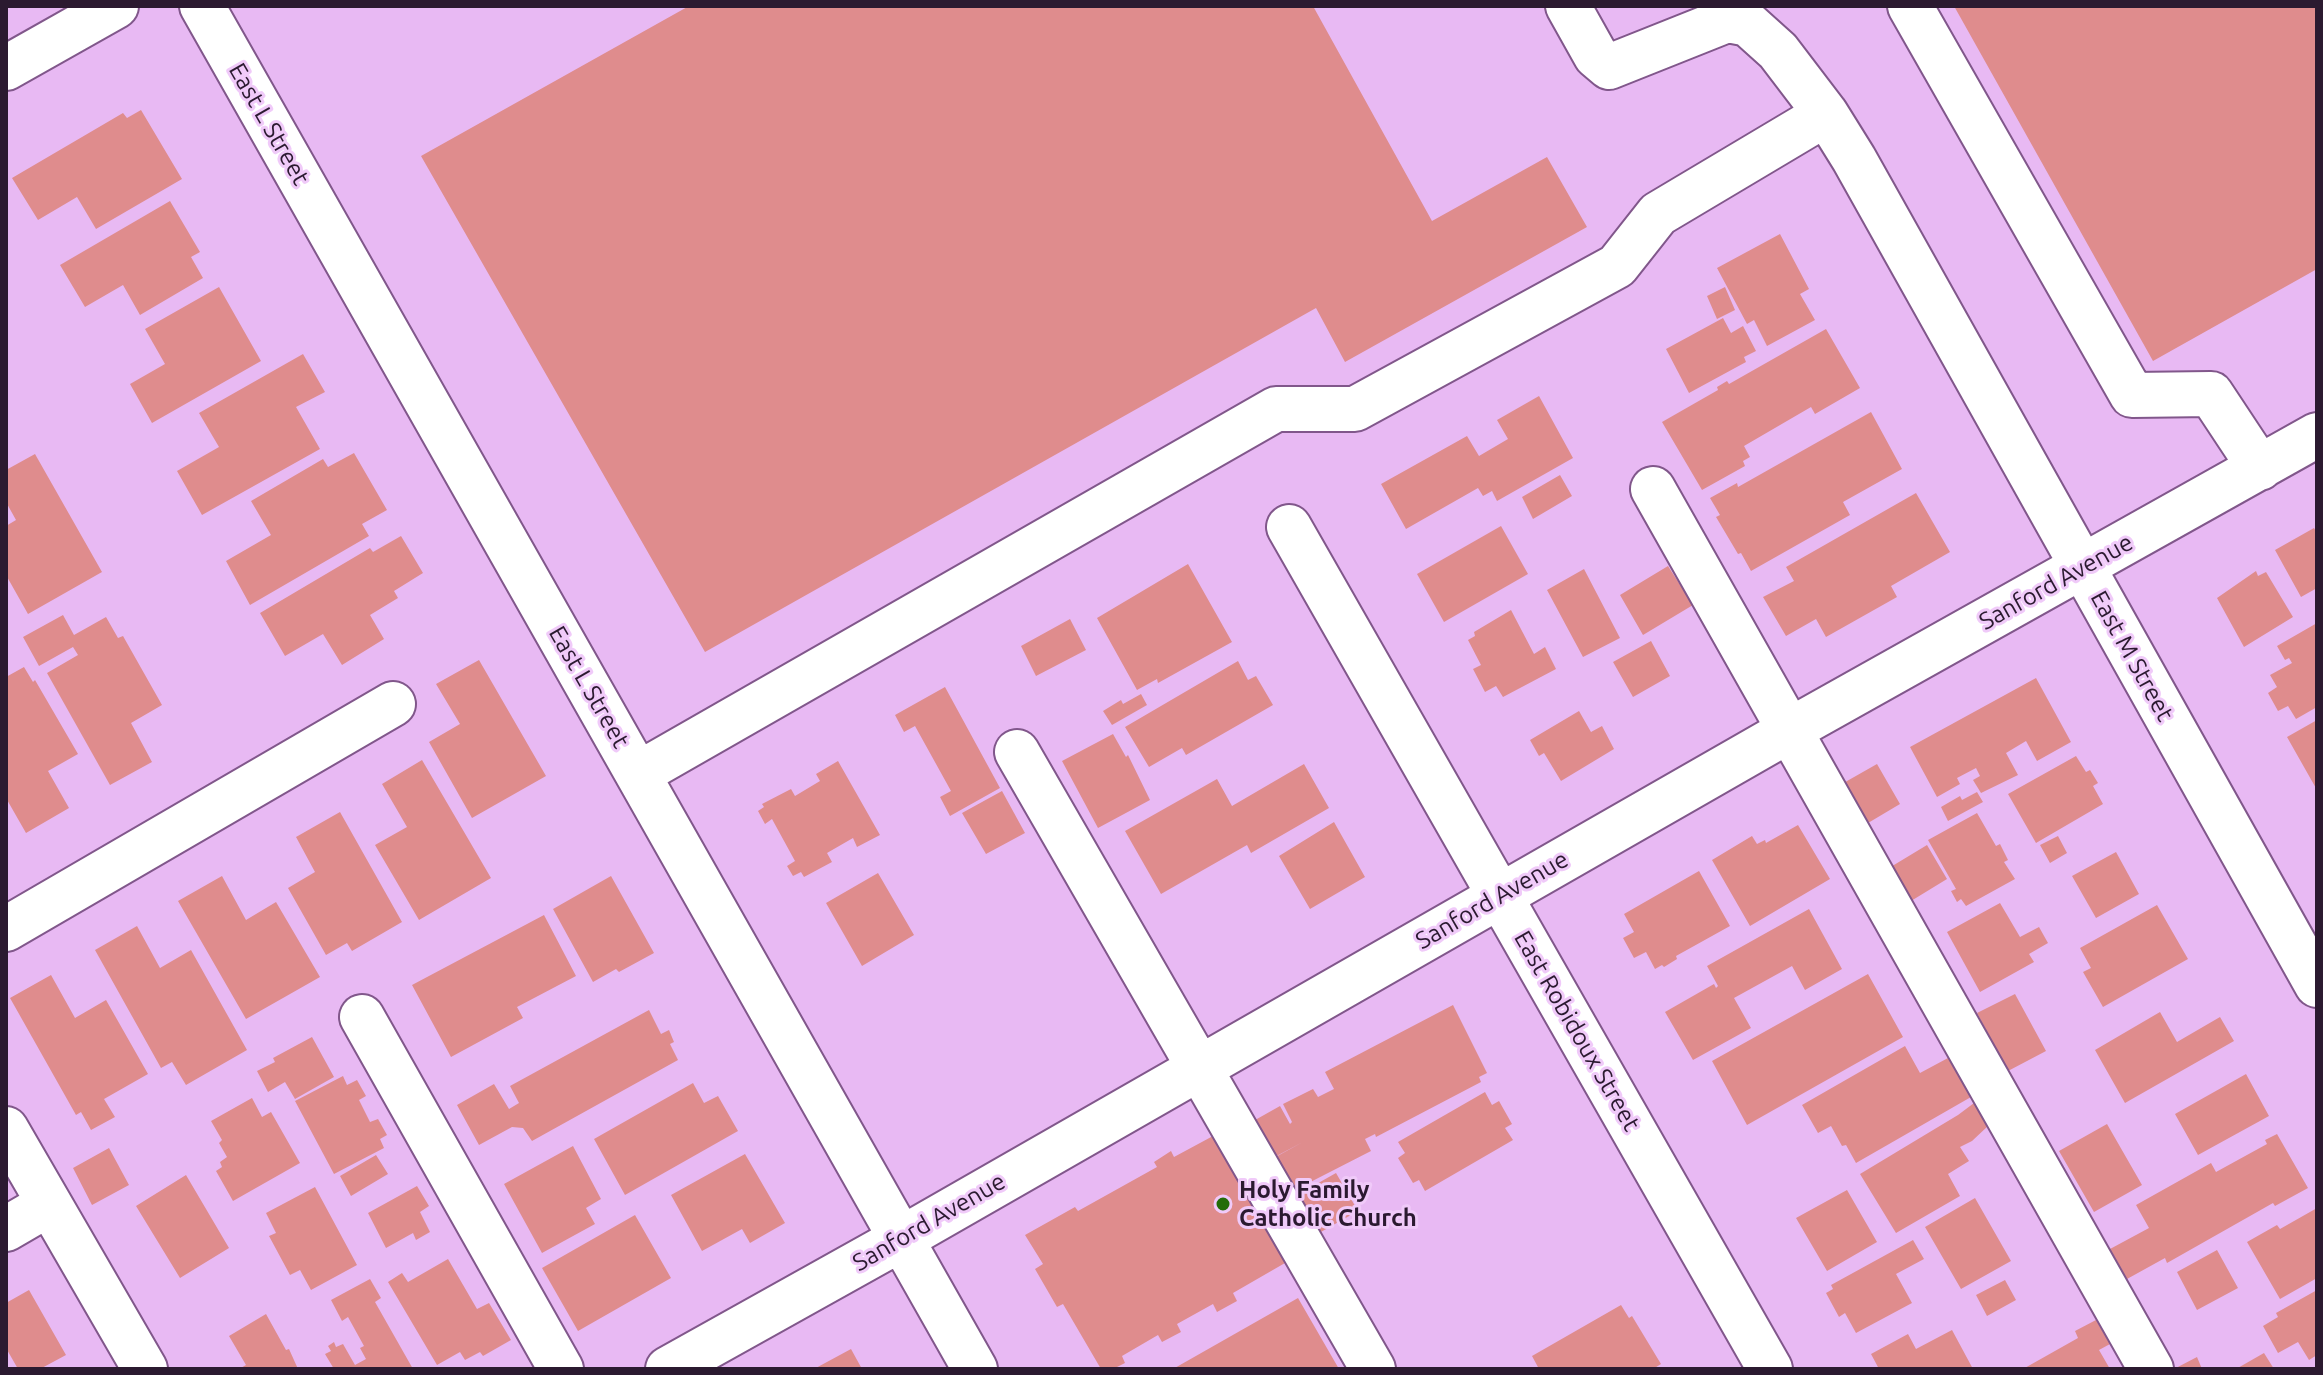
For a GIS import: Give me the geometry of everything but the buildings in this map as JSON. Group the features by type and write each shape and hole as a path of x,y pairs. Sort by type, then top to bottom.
{"street":[{"path":"6,68 116,6"},
{"name":"East L Street","path":"202,6 975,1369"},
{"name":"East M Street","path":"1568,6 1596,56 1609,67 1727,20 1748,24 1778,51 1826,114 1854,159 2317,985"},
{"path":"1910,6 2132,395 2211,394 2260,468"},
{"path":"638,774 1276,409 1355,409 1617,266 1658,214 1826,114"},
{"name":"Sanford Avenue","path":"668,1369 1790,730 2317,435"},
{"path":"1653,489 2151,1369"},
{"name":"East Robidoux Street","path":"1289,527 1770,1369"},
{"path":"6,929 393,704"},
{"path":"1017,752 1373,1369"},
{"path":"362,1017 561,1369"},
{"path":"6,1129 145,1369"},
{"path":"6,1229 49,1204"}],"place":[{"name":"Holy Family Catholic Church","path":"1223,1204"}]}
